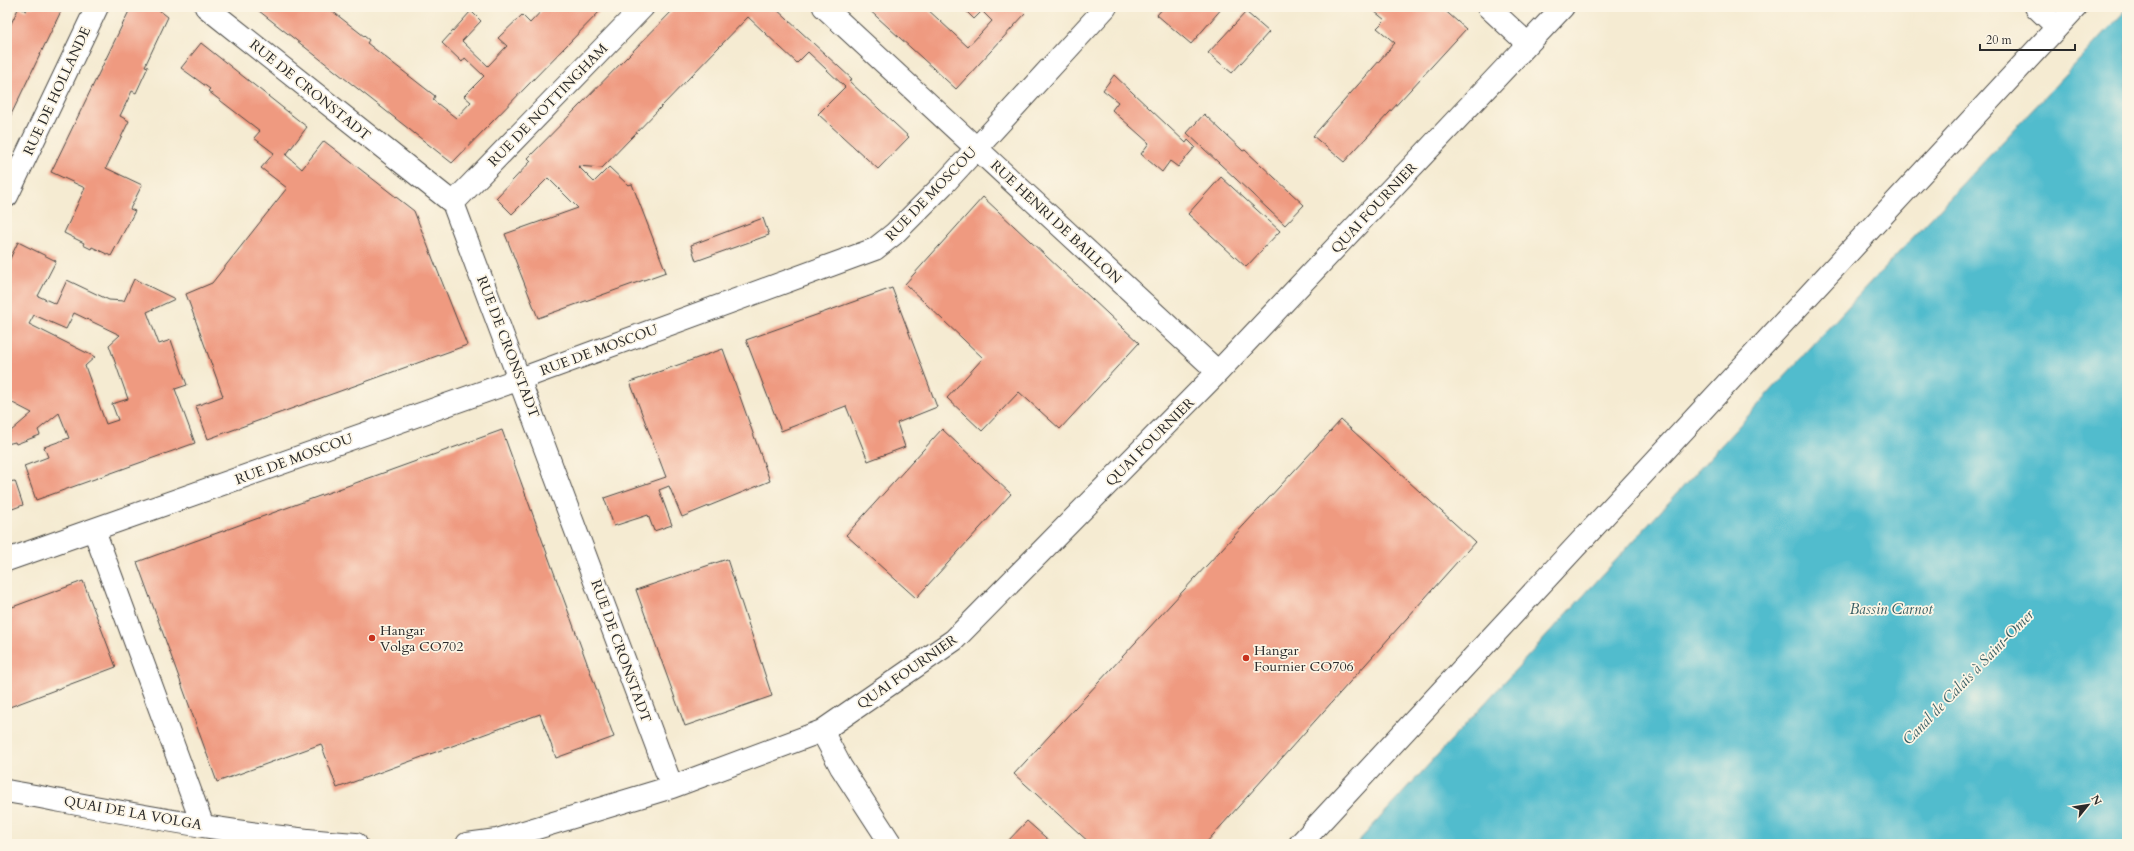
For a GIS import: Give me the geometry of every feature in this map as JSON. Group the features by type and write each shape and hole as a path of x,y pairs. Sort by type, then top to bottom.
{"street":[{"name":"RUE DE HOLLANDE","path":"7,196 97,7"},
{"name":"RUE DE CRONSTADT","path":"206,7 453,203 672,787"},
{"name":"RUE DE NOTTINGHAM","path":"453,203 643,7"},
{"name":"RUE HENRI DE BAILLON","path":"824,7 1218,372"},
{"name":"RUE DE MOSCOU","path":"7,560 520,379 875,249 894,234 976,148 1106,7"},
{"path":"1488,7 1528,44"},
{"name":"QUAI FOURNIER","path":"672,787 822,731 954,640 1218,372 1563,7"},
{"path":"2036,7 2057,27"},
{"path":"1300,844 2076,7"},
{"path":"94,530 203,826"},
{"path":"822,731 841,767 891,844"},
{"path":"467,844 497,840 672,787"},
{"name":"QUAI DE LA VOLGA","path":"7,791 203,826 289,838 356,844"}],"water":[{"name":"Bassin Carnot","path":"2127,9 2127,844 1356,844 1845,310"}],"building":[{"path":"19,7 26,11 28,7 63,7 7,123 7,32"},
{"path":"131,7 155,7 168,17 145,66 148,67 136,93 132,91 120,116 129,121 106,168 142,185 130,209 135,211 111,256 92,247 91,249 83,245 84,243 64,233 85,188 51,172"},
{"path":"254,7 327,7 369,40 367,43 435,96 433,100 456,118 471,102 464,96 484,76 465,58 462,62 442,43 471,11 481,21 462,41 488,66 507,46 498,38 522,15 530,23 545,7 604,7 452,163"},
{"path":"676,7 774,7 852,79 849,81 909,137 878,169 818,114 845,87 808,52 797,63 748,17 602,168 578,166 594,182 609,167 628,185 632,184 666,272 538,318 505,234 578,208 548,178 512,214 496,198 531,161 528,158"},
{"path":"866,7 925,7 968,47 992,21 982,11 974,19 962,7 1018,7 1025,14 956,89"},
{"path":"1164,7 1223,7 1191,44 1157,15"},
{"path":"1369,7 1441,7 1466,29 1344,162 1313,136 1395,43 1377,28 1385,20"},
{"path":"1246,12 1269,32 1232,73 1208,53"},
{"path":"201,43 307,127 286,155 302,169 324,141 414,211 467,345 208,439 196,406 223,396 186,294 212,283 287,188 261,168 274,153 254,138 260,131 208,91 210,89 181,68"},
{"path":"1114,75 1186,143 1188,140 1195,147 1178,167 1170,161 1162,172 1141,154 1149,143 1112,110 1118,102 1103,90"},
{"path":"1204,114 1304,205 1285,225 1187,133"},
{"path":"1221,177 1280,231 1246,267 1188,214"},
{"path":"983,197 1139,343 1060,429 1019,392 982,431 947,398 983,358 905,284"},
{"path":"763,218 769,235 696,261 691,245"},
{"path":"18,242 56,261 38,296 56,304 67,280 109,300 124,301 134,279 175,299 147,312 159,344 171,340 187,385 175,389 195,443 36,500 24,466 48,457 44,447 69,438 59,413 38,430 40,435 16,444 15,442 7,444 7,429 11,431 32,413 7,400 7,265","holes":["74,313 120,335 109,345 128,399 112,404 118,420 106,424 85,366 95,357 29,324 34,315 66,329"]},
{"path":"892,288 937,407 897,423 905,447 868,461 846,406 781,431 746,340"},
{"path":"723,349 770,481 682,517 669,486 659,490 672,525 654,531 648,515 614,526 604,498 666,477 630,382"},
{"name":"Hangar Fournier CO706","path":"1341,420 1475,542 1205,844 1091,844 1014,774"},
{"path":"942,429 1011,494 916,598 846,535"},
{"name":"Hangar Volga CO702","path":"502,430 614,737 556,758 540,714 337,788 321,744 217,782 137,562"},
{"path":"15,481 23,505 7,511 7,482"},
{"path":"727,559 772,696 685,726 636,590"},
{"path":"83,581 116,667 7,708 7,609"},
{"path":"1027,821 1053,844 1005,844"}],"place":[{"name":"Hangar Volga CO702","path":"372,638"},
{"name":"Hangar Fournier CO706","path":"1246,658"}],"water label":[{"name":"Canal de Calais à Saint-Omer","path":"1968,677"}]}
